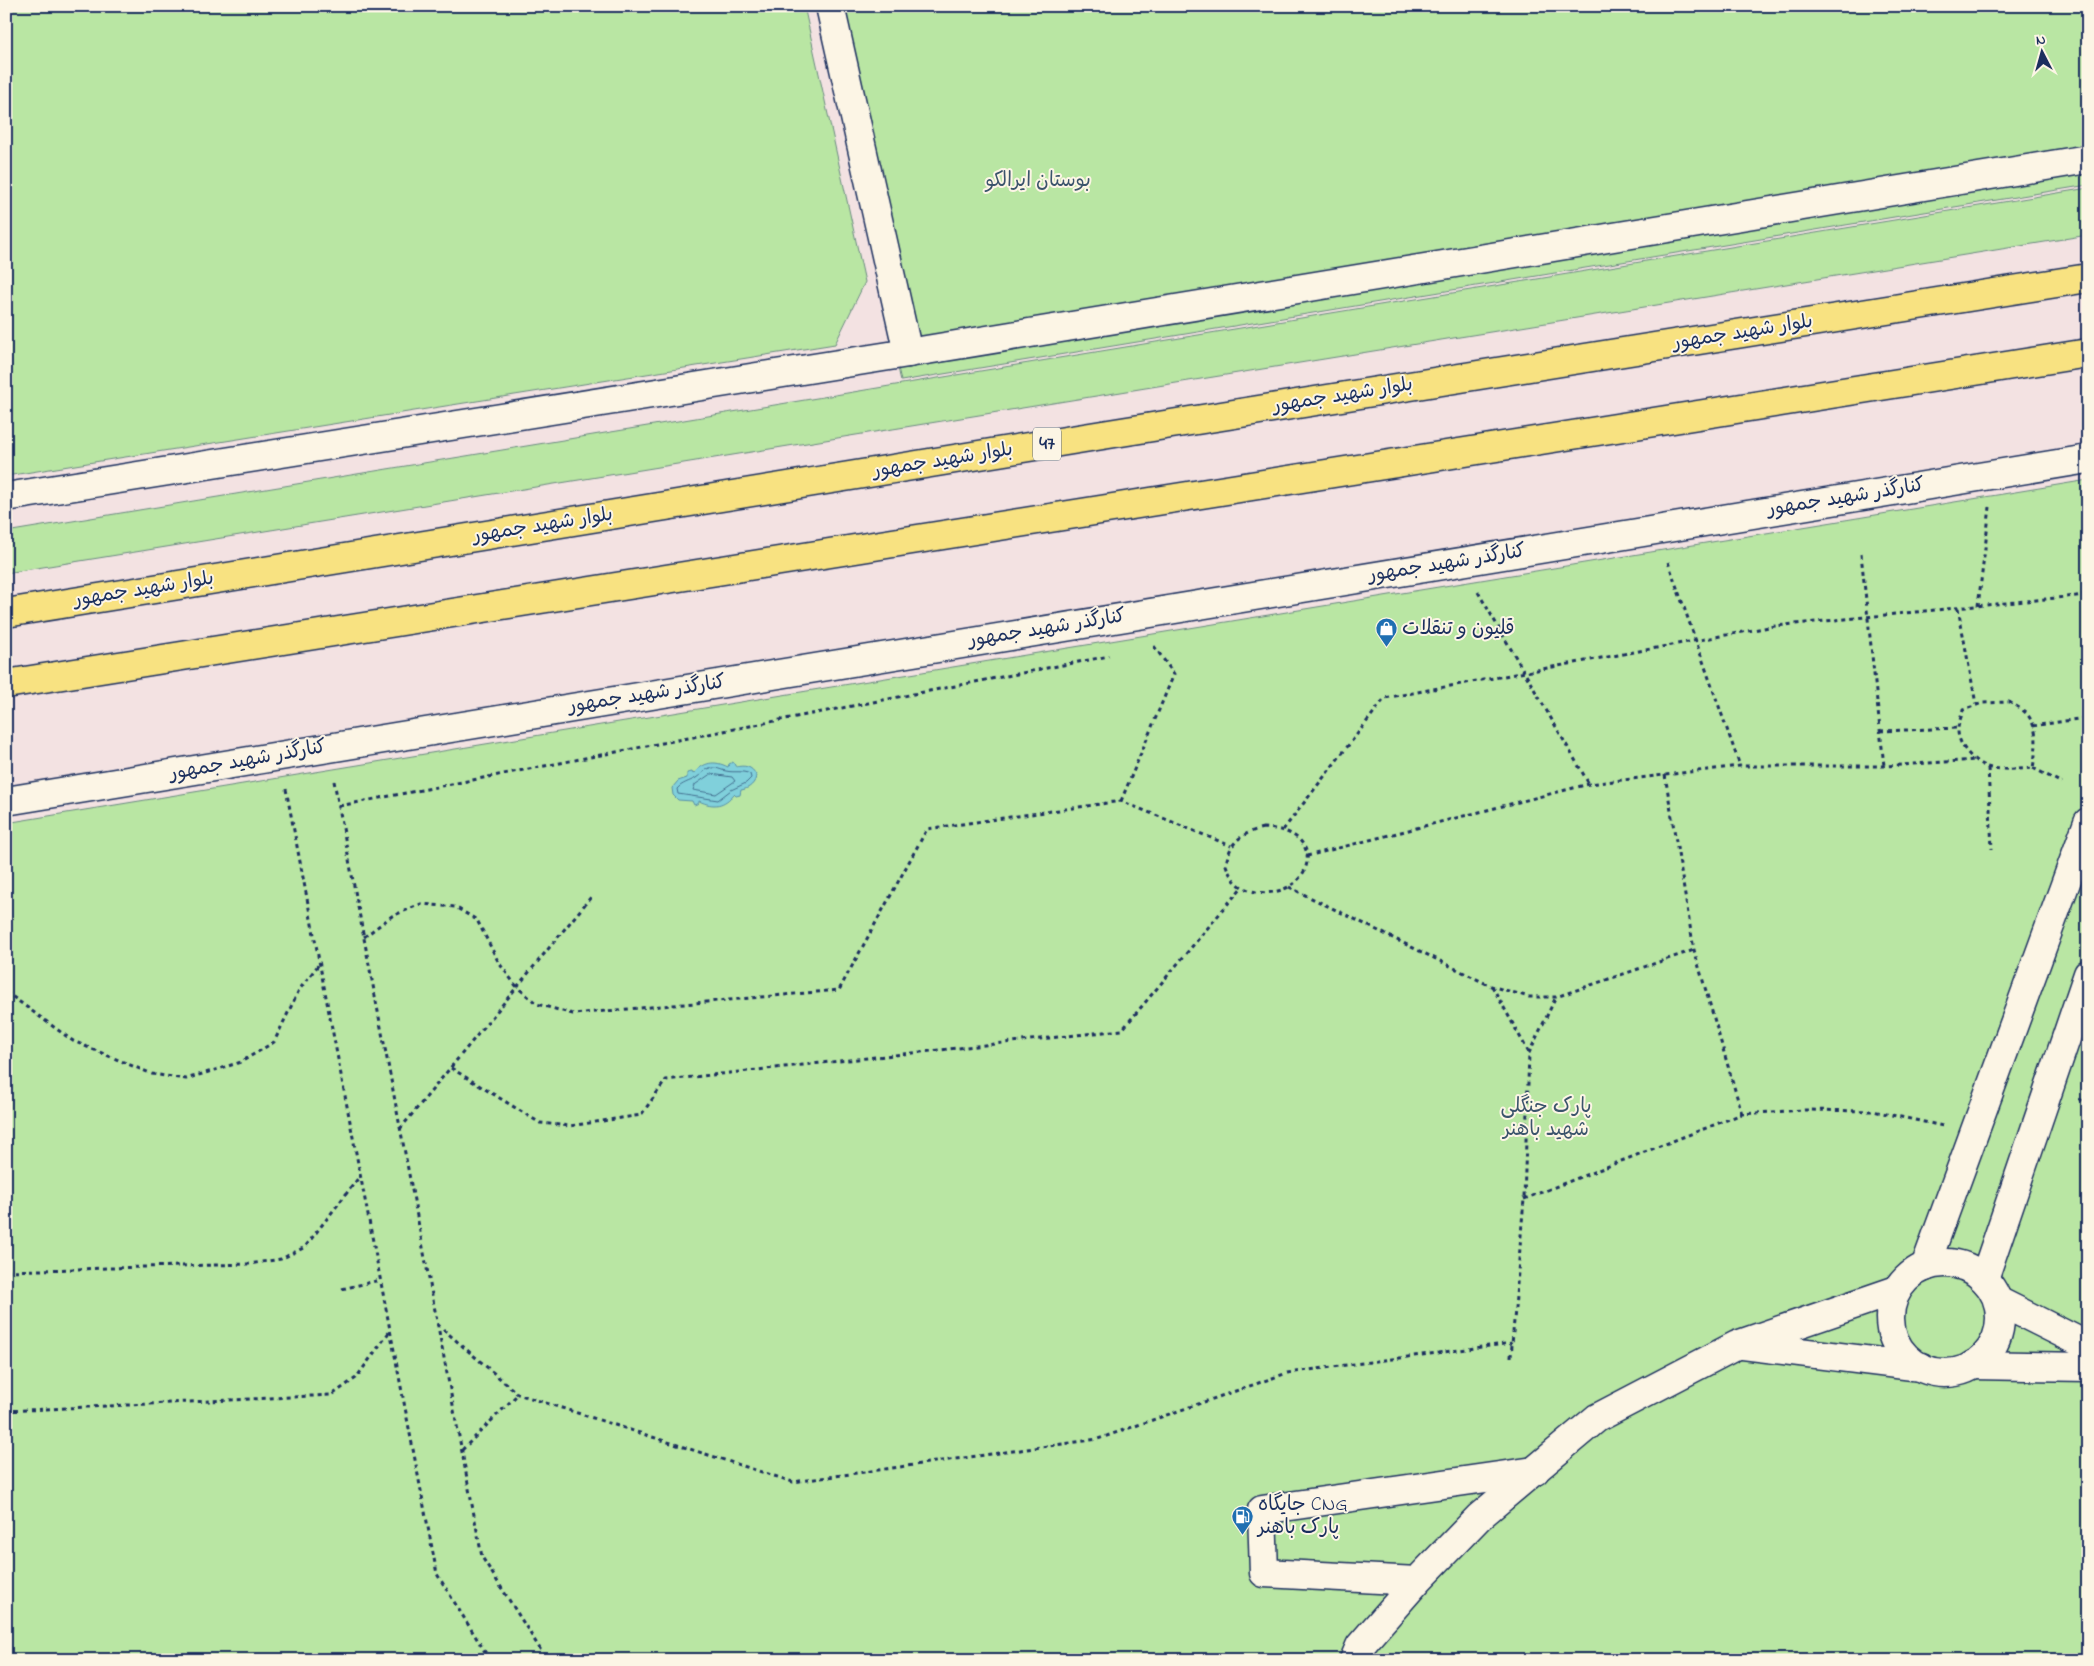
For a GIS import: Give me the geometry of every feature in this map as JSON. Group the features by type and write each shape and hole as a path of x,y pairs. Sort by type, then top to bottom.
{"highway":[{"name":"بلوار شهید جمهور","path":"6,613 1121,432 2088,278"},
{"path":"6,684 2088,353"}],"street":[{"path":"830,6 908,353"},
{"path":"6,497 908,353 2088,159"},
{"name":"کنارگذر شهید جمهور","path":"6,801 2088,459"},
{"path":"1926,1267 2088,822"},
{"path":"1737,1345 1921,1367 1938,1373 1956,1372 1973,1365 1987,1353 1996,1338 2000,1320 1990,1290 2088,974"},
{"path":"1921,1367 1906,1357 1895,1342 1890,1325 1891,1307 1898,1290 1910,1276 1926,1267 1941,1264 1956,1264 1971,1270 1990,1290 2088,1346"},
{"path":"1354,1660 1360,1646 1417,1580 1479,1517 1597,1418 1737,1345 1898,1290"},
{"path":"1973,1365 2088,1367"},
{"path":"1417,1580 1264,1573 1262,1510 1535,1471"}],"path":[{"path":"1978,606 1994,474"},
{"path":"1980,511 1999,508"},
{"path":"1861,554 1884,766"},
{"path":"1676,558 1666,559 1740,766"},
{"path":"1487,589 1477,590 1589,784"},
{"path":"1283,830 1385,698 1775,626 2088,594"},
{"path":"1958,608 1976,704"},
{"path":"1121,802 1174,674 1132,615"},
{"path":"1144,649 1164,645"},
{"path":"339,806 1115,655"},
{"path":"2033,768 2037,742 2033,726 2026,713 2008,702 1982,702 1963,710 1958,728 1959,737 1967,752 1976,760 1988,768 2033,768 2062,783"},
{"path":"2033,726 2084,718"},
{"path":"1880,731 1958,728"},
{"path":"327,747 482,1557 547,1660"},
{"path":"279,757 437,1574 490,1660"},
{"path":"1308,856 1589,784 1740,766 1884,766 1976,760"},
{"path":"1988,768 1992,849"},
{"path":"1665,775 1694,950 1742,1114"},
{"path":"364,937 392,916 422,904 455,907 477,920 498,963 517,987 537,1004 574,1014 839,990 927,829 1121,802 1231,846"},
{"path":"1264,828 1283,830 1299,839 1305,847 1308,856 1303,874 1289,887 1270,892 1251,891 1235,882 1226,865 1231,846 1245,834 1254,830 1264,828"},
{"path":"451,1068 540,1123 570,1126 641,1115 666,1080 1122,1030 1242,887"},
{"path":"1289,887 1492,986 1529,998 1556,997 1694,950"},
{"path":"400,1130 592,897"},
{"path":"6,992 73,1041 152,1074 186,1079 241,1062 274,1042 299,990 319,964"},
{"path":"1492,986 1530,1053"},
{"path":"1511,1357 1524,1199 1530,1053 1556,997"},
{"path":"1524,1199 1742,1114 1804,1110 1873,1111 1947,1127"},
{"path":"6,1271 250,1264 281,1259 305,1247 360,1175"},
{"path":"342,1289 380,1280"},
{"path":"437,1324 518,1394 793,1482 1098,1439 1287,1373 1512,1343"},
{"path":"6,1411 332,1395 356,1378 390,1331"},
{"path":"462,1451 518,1394"}],"green space":[{"path":"6,6 804,6 865,282 835,344 6,476"},
{"name":"بوستان ایرالکو","path":"817,6 2088,6 2088,185 901,381"},
{"path":"2088,188 2088,235 6,573 6,532"},
{"name":"پارک جنگلی شهید باهنر","path":"2088,480 2088,1660 6,1660 6,823"}],"water":[{"path":"733,762 736,767 745,766 750,768 756,775 753,783 741,790 740,795 736,796 734,794 718,805 709,805 699,801 699,803 694,805 692,801 678,800 673,795 672,788 678,781 687,778 687,773 692,772 693,774 709,763 718,763 728,767"}],"place":[{"name":"قلیون و تنقلات","path":"1386,648"},
{"name":"جایگاه CNG پارک باهنر","path":"1242,1536"}]}
